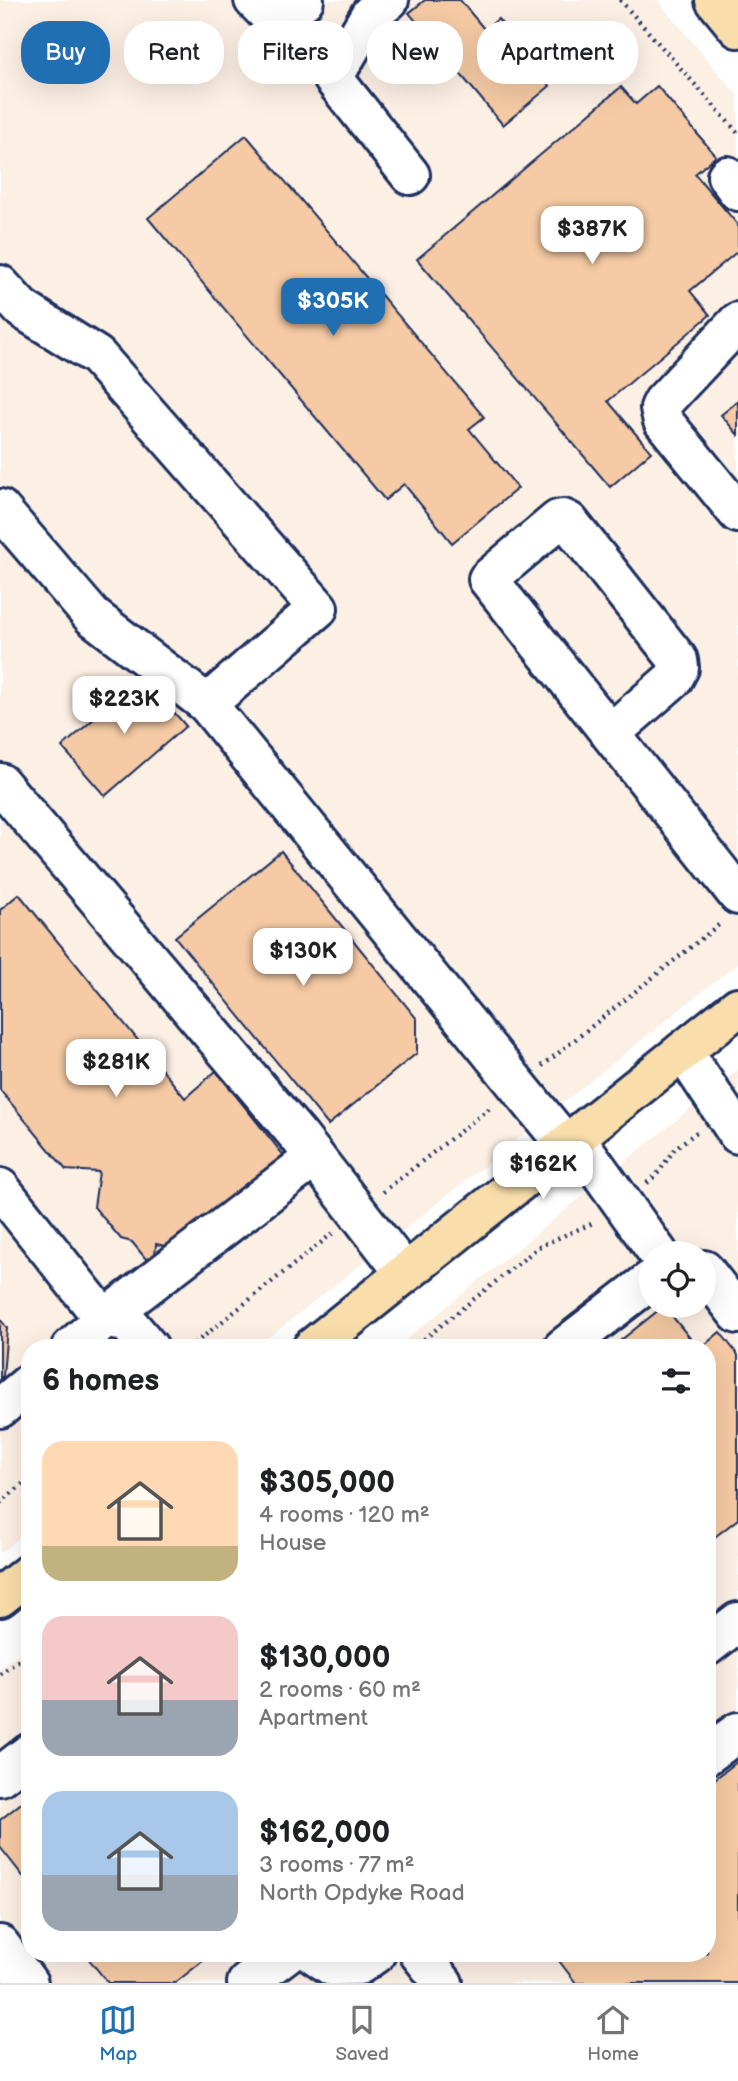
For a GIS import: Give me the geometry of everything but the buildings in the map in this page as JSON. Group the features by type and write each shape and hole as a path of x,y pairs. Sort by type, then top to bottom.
{"main road":[{"path":"715,0 738,28"},
{"path":"323,1339 738,1007"},
{"path":"0,1597 21,1580"}],"street":[{"path":"254,0 271,17 304,0"},
{"path":"389,0 370,15 333,78 410,175"},
{"path":"7,308 97,356 318,608 207,704"},
{"path":"738,322 663,402 660,414 738,513"},
{"path":"0,509 92,616 207,704 518,1086 570,1141 622,1203 649,1241"},
{"path":"611,733 673,679 680,668 678,660 569,522 563,519 548,528 488,579 611,733 734,905"},
{"path":"8,808 315,1157 405,1273"},
{"path":"683,1051 731,1123"},
{"path":"102,1333 315,1157"},
{"path":"0,1188 102,1333"},
{"path":"716,1286 738,1314"},
{"path":"575,1339 639,1289"},
{"path":"102,1333 127,1322 141,1339"},
{"path":"0,1408 21,1390"},
{"path":"716,1639 738,1622"},
{"path":"716,1748 738,1732"},
{"path":"0,1776 21,1760"},
{"path":"0,1945 28,1983"},
{"path":"247,1983 275,1962"},
{"path":"326,1962 332,1966 359,1965 363,1962"},
{"path":"426,1962 443,1983"}],"path":[{"path":"620,0 738,133"},
{"path":"200,1339 518,1086 734,905"},
{"path":"424,1339 540,1246 601,1219 659,1172 675,1148 731,1123"},
{"path":"0,1503 21,1486"},
{"path":"0,1674 21,1659"}],"shaded area":[{"path":"0,0 657,0 738,96 738,963 267,1339 21,1339 21,1536 0,1553"},
{"path":"738,1070 738,1983 0,1983 0,1668 21,1651 21,1962 716,1962 716,1339 407,1339"}]}
